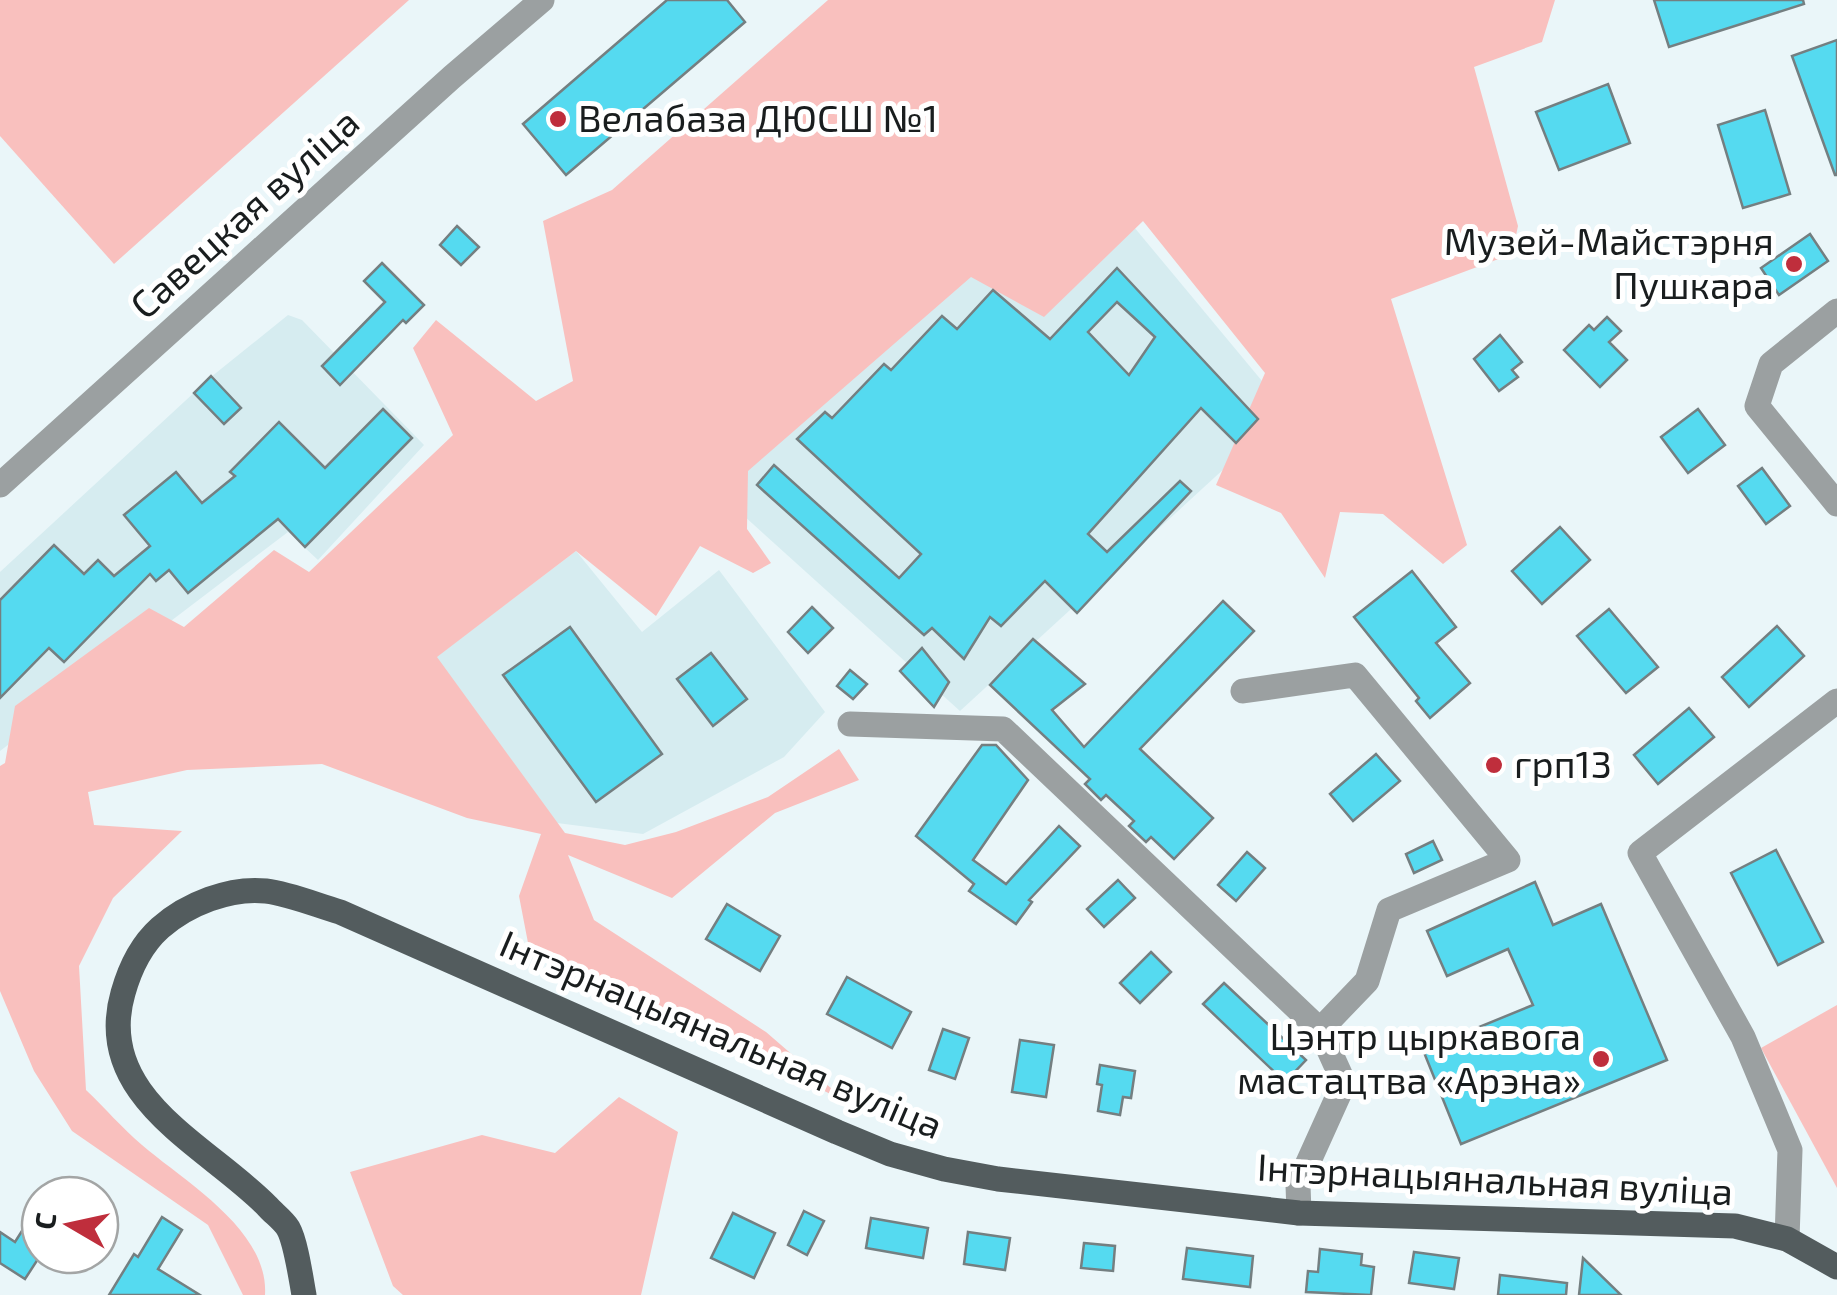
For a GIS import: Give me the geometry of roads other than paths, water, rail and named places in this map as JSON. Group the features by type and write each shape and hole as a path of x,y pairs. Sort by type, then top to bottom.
{"main road":[{"name":"Інтэрнацыянальная вуліца","path":"304,1295 288,1229 241,1179 164,1120 142,1097 124,1062 119,1007 129,970 149,937 176,914 214,897 265,891 340,912 836,1132 908,1159 998,1179 1298,1212 1735,1226 1787,1240 1837,1267"}],"street":[{"name":"Савецкая вуліца","path":"0,485 542,0"},
{"path":"1837,311 1771,364 1757,406 1837,504"},
{"path":"1243,691 1356,675 1508,860 1389,910 1368,981 1320,1030"},
{"path":"1787,1240 1790,1150 1743,1038 1640,854 1837,701"},
{"path":"850,724 1003,729 1320,1030 1344,1082 1298,1185 1298,1212"}],"place":[{"name":"Велабаза ДЮСШ №1","path":"558,119"},
{"name":"Музей-Майстэрня Пушкара","path":"1794,264"},
{"name":"грп13","path":"1494,765"},
{"name":"Цэнтр цыркавога мастацтва «Арэна»","path":"1601,1059"}]}
